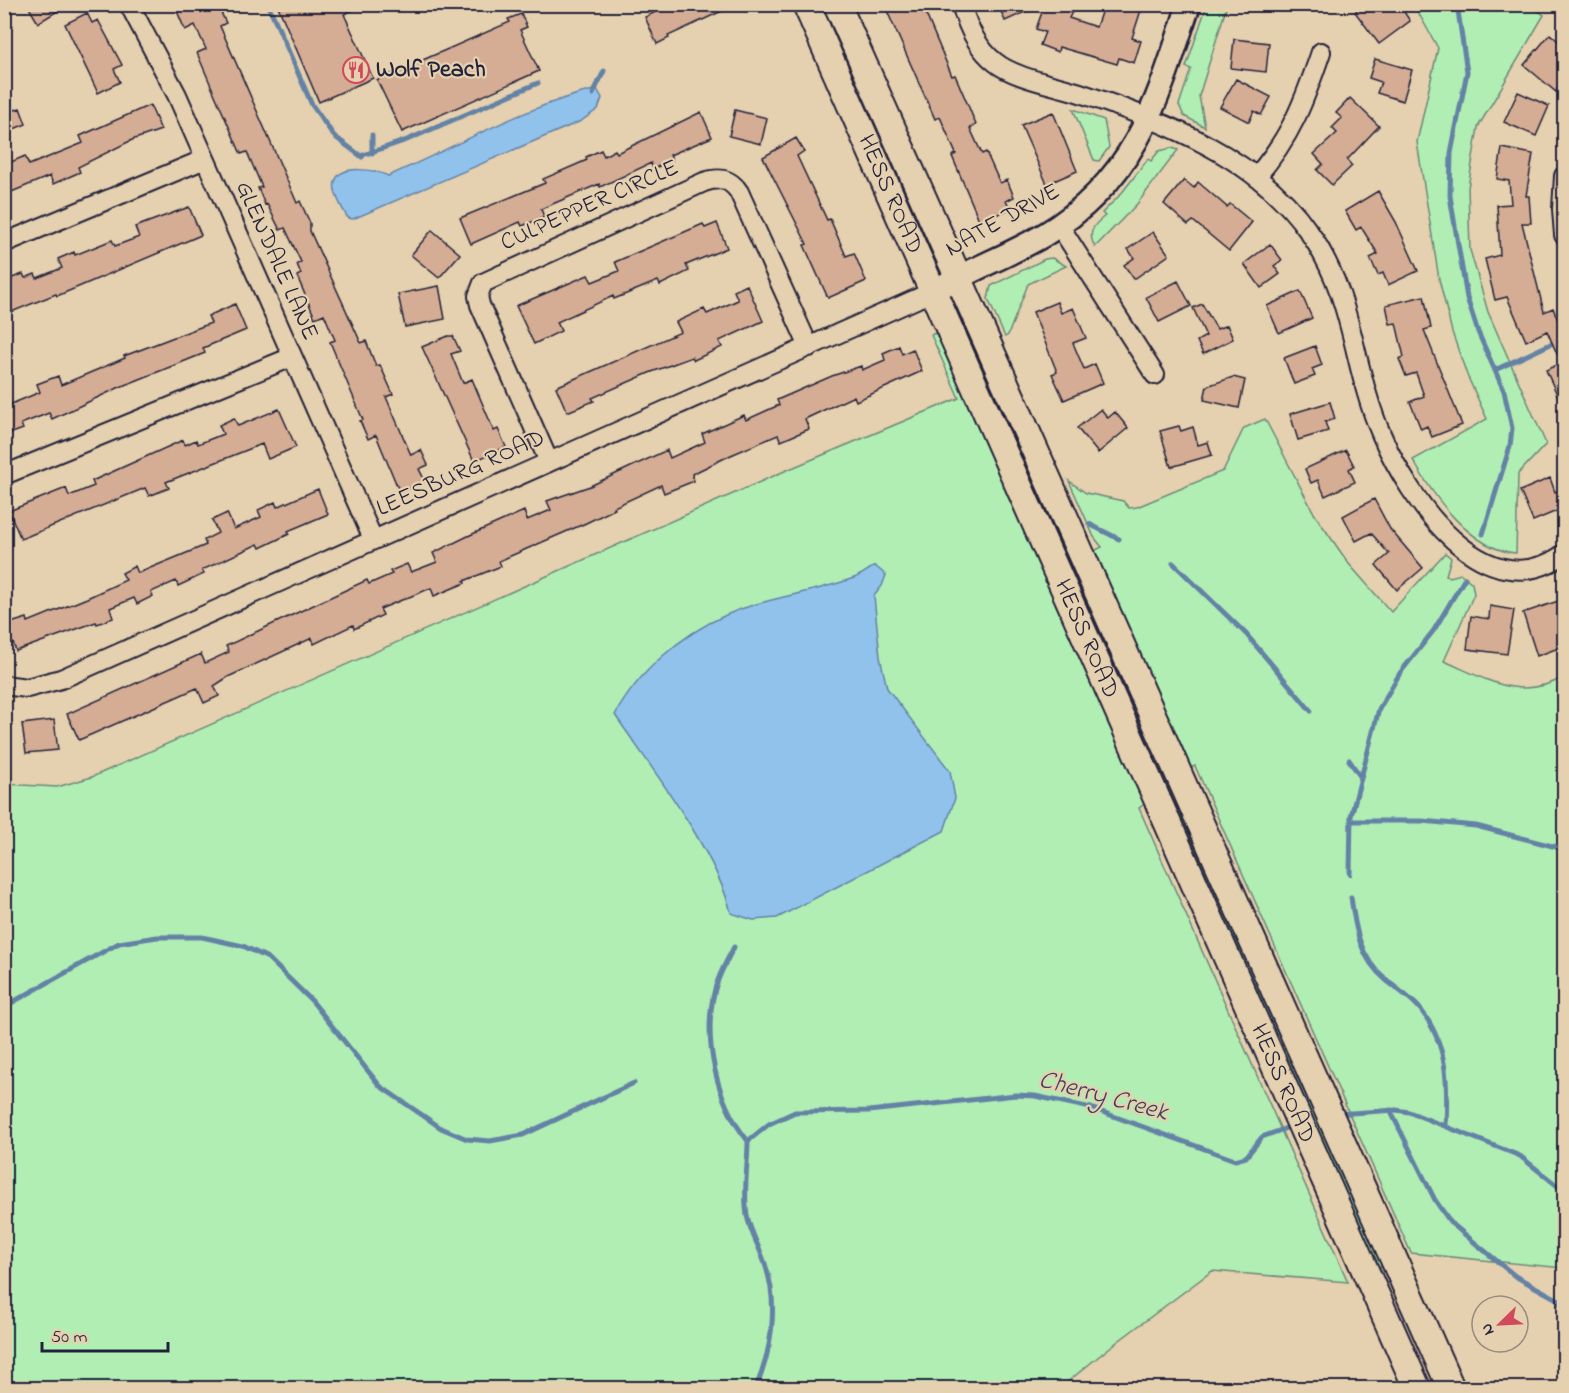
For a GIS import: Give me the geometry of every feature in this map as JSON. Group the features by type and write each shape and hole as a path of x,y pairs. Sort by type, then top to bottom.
{"main road":[{"name":"HESS ROAD","path":"806,4 1417,1389"},
{"name":"HESS ROAD","path":"837,4 1450,1389"}],"street":[{"name":"GLENDALE LANE","path":"129,4 165,70 373,540"},
{"path":"961,4 978,44 998,65 1110,103 1213,149 1256,177 1299,219 1327,261 1347,307 1379,428 1394,461 1423,506 1466,550 1494,566 1510,569 1532,568 1547,564 1564,554"},
{"name":"NATE DRIVE","path":"934,291 1059,225 1087,204 1108,182 1133,149 1159,96 1189,4"},
{"path":"1256,177 1274,156 1294,125 1321,52"},
{"path":"4,243 205,159"},
{"path":"1564,176 1562,209 1564,235"},
{"name":"CULPEPPER CIRCLE","path":"549,462 480,305 478,296 483,283 693,187 715,178 734,185 809,347"},
{"path":"1059,225 1155,375"},
{"name":"LEESBURG ROAD","path":"4,685 27,688 61,679 934,291"},
{"path":"4,475 292,357"}],"green space":[{"path":"1207,5 1227,5 1199,96 1205,127 1184,116 1179,105 1191,69 1186,67"},
{"path":"1414,5 1529,5 1544,15 1478,127 1468,188 1470,250 1488,312 1546,444 1518,474 1516,553 1499,550 1469,532 1455,519 1431,489 1413,460 1487,419 1467,375 1452,332 1439,279 1417,142 1438,48"},
{"path":"1073,109 1104,120 1109,147 1099,161 1094,160"},
{"path":"1172,148 1178,150 1137,204 1095,247 1091,233 1094,226 1105,216 1102,213 1121,194 1148,159 1151,161 1159,151"},
{"path":"1052,258 1066,266 1028,284 1008,335 1005,337 988,299 991,286 1045,259"},
{"path":"940,331 1146,803 1139,808 1348,1282 1212,1271 1109,1348 1060,1388 5,1388 4,784 57,787 92,777 787,470 959,398 931,335"},
{"path":"1265,419 1315,515 1349,564 1391,612 1445,553 1451,558 1446,575 1450,577 1461,574 1472,583 1474,594 1444,661 1489,681 1518,688 1532,688 1564,677 1564,1268 1411,1253 1195,766 1188,769 1090,553 1102,547 1094,537 1069,481 1086,493 1123,501 1129,508 1137,507 1223,471 1244,428"},
{"path":"1180,805 1384,1265 1374,1270 1171,809"}],"water":[{"path":"597,89 602,98 598,109 581,121 353,219 348,218 338,201 334,186 338,176 344,172 367,170 388,176 517,116 570,96"},
{"path":"875,566 886,575 882,586 874,596 880,657 887,688 950,771 955,798 944,831 777,918 753,920 731,913 712,864 697,837 615,715 649,669 678,644 710,623 756,604 854,578"}],"building":[{"path":"27,4 69,4 38,23"},
{"path":"190,4 217,4 226,23 220,26 297,203 300,201 310,223 310,231 361,343 366,341 376,366 380,365 393,394 386,397 411,455 421,450 428,465 419,469 425,481 400,493 376,435 368,439 360,421 363,420 330,342 335,340 324,314 315,318 297,276 301,274 297,264 301,262 285,228 280,230 267,204 265,205 258,188 262,187 247,152 241,154 215,95 197,53 206,49 195,25 185,30 177,11"},
{"path":"277,4 366,4 344,14 373,78 319,102"},
{"path":"672,4 737,4 668,36 669,38 657,44 645,17"},
{"path":"884,4 919,4 922,13 925,12 952,76 955,75 968,105 976,125 970,128 982,154 986,152 1000,183 1007,180 1014,197 1006,201 1010,209 980,222 952,156 956,154 940,117 935,119"},
{"path":"998,4 1043,4 1005,21"},
{"path":"1045,4 1072,12 1069,18 1096,27 1104,4 1143,4 1132,38 1141,41 1134,63 1119,58 1117,64 1059,47 1058,52 1040,45 1045,32 1036,29"},
{"path":"1365,4 1399,4 1410,21 1379,44 1355,12"},
{"path":"87,13 92,23 98,20 122,65 114,69 120,82 98,93 65,24"},
{"path":"521,14 527,27 520,30 539,71 402,132 377,80 510,22 508,19"},
{"path":"1550,34 1564,46 1564,73 1556,92 1524,65"},
{"path":"1234,39 1269,43 1266,72 1231,68"},
{"path":"1375,59 1412,70 1403,101 1377,93 1381,82 1369,78"},
{"path":"1236,79 1271,97 1261,115 1254,111 1249,122 1220,107"},
{"path":"1518,92 1549,106 1536,136 1504,122"},
{"path":"1350,98 1379,126 1347,160 1352,166 1332,185 1317,170 1323,164 1314,154 1337,133 1332,128 1342,118 1336,113"},
{"path":"150,105 161,130 132,140 78,167 80,172 53,184 50,176 9,193 4,183 4,165 25,156 29,165 83,143 80,136"},
{"path":"20,108 26,124 4,133 4,114"},
{"path":"735,110 767,118 761,144 729,136"},
{"path":"701,112 712,137 670,155 672,160 653,169 651,163 600,187 599,184 541,209 544,217 522,226 520,222 471,244 460,218 545,183 543,179 587,160 586,157 601,150 604,156 615,150 617,153"},
{"path":"1053,112 1077,171 1047,184 1021,125"},
{"path":"796,138 804,151 797,156 827,220 830,219 846,256 854,253 866,281 828,298 804,245 807,244 763,157"},
{"path":"1502,148 1533,154 1526,196 1529,196 1531,223 1522,223 1544,312 1553,308 1564,335 1564,410 1546,370 1561,363 1547,331 1526,341 1507,297 1495,300 1485,259 1500,255 1497,205 1511,204 1509,181 1497,179"},
{"path":"1184,180 1194,188 1198,182 1227,207 1230,204 1252,222 1229,251 1193,221 1188,225 1164,204"},
{"path":"1378,191 1396,222 1418,271 1388,285 1383,273 1378,275 1370,258 1378,254 1361,227 1356,230 1345,211"},
{"path":"189,207 201,235 57,296 56,294 4,315 4,281 23,274 25,278 35,274 37,278 62,268 58,259 74,252 75,255 112,240 115,246 139,237 135,227"},
{"path":"717,223 727,248 686,265 689,271 660,285 658,281 614,299 613,296 557,322 561,331 534,344 516,306 588,275 592,282 619,271 615,262 703,224 705,228"},
{"path":"432,230 460,254 439,278 411,255"},
{"path":"1153,232 1169,255 1134,279 1124,265 1134,258 1128,249"},
{"path":"1270,244 1282,260 1274,266 1280,274 1261,288 1244,264"},
{"path":"1178,281 1191,306 1159,322 1146,297"},
{"path":"747,285 763,321 719,341 722,347 694,360 692,357 649,373 592,398 594,401 567,412 556,387 681,332 676,322 704,309 707,314 738,300 734,291"},
{"path":"439,286 445,319 405,327 398,294"},
{"path":"1300,291 1312,318 1279,333 1267,306"},
{"path":"1424,296 1431,328 1424,330 1462,425 1432,437 1427,426 1421,429 1410,402 1424,396 1416,373 1406,376 1399,359 1404,357 1396,323 1390,324 1386,305"},
{"path":"1057,302 1061,313 1073,308 1086,338 1073,343 1084,369 1095,364 1103,383 1064,400 1052,374 1057,372 1033,312"},
{"path":"235,304 246,330 203,348 205,353 120,387 52,419 49,413 21,424 23,429 4,436 4,407 40,392 37,384 58,376 61,385 125,358 124,356 211,323 208,316"},
{"path":"1202,304 1217,329 1227,325 1233,339 1203,354 1197,341 1206,336 1193,308"},
{"path":"453,336 460,351 451,354 463,383 472,379 494,431 498,429 506,447 474,461 422,347"},
{"path":"899,346 902,354 913,349 922,371 856,401 854,396 805,419 809,429 781,441 778,435 731,455 692,474 694,481 664,493 661,485 586,523 499,561 501,566 464,581 465,583 434,596 431,588 380,609 383,615 354,629 353,625 314,644 312,638 228,677 214,686 219,696 204,703 197,688 79,740 67,714 201,654 205,663 229,652 226,646 367,580 369,584 392,574 390,571 407,564 411,572 437,562 433,553 468,536 524,511 527,520 551,510 547,501 590,486 667,450 670,458 705,442 702,434 744,415 746,420 779,405 777,400 832,376 861,366 862,370 885,360 883,353"},
{"path":"1315,346 1322,365 1312,369 1315,376 1294,384 1284,358"},
{"path":"1233,377 1245,380 1239,408 1204,400 1207,386"},
{"path":"1330,402 1335,419 1325,422 1328,431 1298,440 1290,414"},
{"path":"279,409 296,447 268,459 262,444 166,482 169,488 149,496 145,488 21,539 9,511 66,488 69,496 94,486 92,481 183,440 185,445 196,440 198,444 223,434 219,425 234,418 238,426"},
{"path":"1101,409 1108,418 1115,412 1128,428 1098,453 1077,428"},
{"path":"1179,426 1181,431 1193,427 1198,445 1208,442 1212,455 1171,467 1160,431"},
{"path":"1346,450 1354,466 1349,469 1355,482 1325,496 1318,480 1311,483 1305,469"},
{"path":"1550,478 1555,492 1564,488 1564,508 1533,521 1520,491"},
{"path":"318,489 328,514 288,531 289,534 260,548 258,544 202,570 204,574 178,586 176,581 151,592 153,596 137,604 134,598 110,608 113,618 16,651 13,643 4,646 4,625 27,618 28,622 87,598 126,580 122,573 135,566 138,573 206,545 204,540 218,533 212,520 227,513 234,529 261,517 258,510 275,502 277,507"},
{"path":"1374,499 1390,529 1423,568 1397,590 1376,565 1389,554 1371,533 1356,541 1343,516"},
{"path":"1564,599 1564,646 1537,656 1523,613"},
{"path":"1490,606 1514,610 1507,654 1467,649 1471,616 1489,619"},
{"path":"54,720 58,750 26,753 22,724"}],"waterway":[{"path":"268,4 312,105 334,136 362,157"},
{"path":"1457,4 1467,72 1451,153 1450,196 1467,298 1478,332 1504,391 1512,428 1510,446 1483,534"},
{"path":"593,94 604,71"},
{"path":"363,155 407,140 538,83"},
{"path":"372,135 372,153"},
{"path":"1495,370 1557,341"},
{"path":"1089,524 1119,539"},
{"path":"1173,563 1246,634 1311,711"},
{"path":"1350,874 1351,816 1379,709 1400,673 1434,630 1465,578"},
{"path":"1349,760 1360,776"},
{"path":"1351,821 1422,821 1476,826 1564,849"},
{"path":"1351,897 1360,942 1370,963 1377,972 1417,1006 1437,1037 1446,1080 1446,1125"},
{"path":"4,1007 119,943 157,937 202,937 243,946 268,958 312,1001 380,1086 441,1128 467,1139 490,1141 523,1135 634,1083"},
{"path":"734,947 715,989 711,1008 711,1048 720,1089 737,1125 748,1141"},
{"name":"Cherry Creek","path":"756,1388 766,1359 773,1313 770,1282 747,1215 745,1197 748,1141 769,1124 795,1112 869,1111 1016,1095 1035,1096 1091,1108 1235,1160 1246,1157 1262,1137 1292,1126"},
{"path":"1390,1110 1435,1200 1451,1223 1515,1276 1559,1300 1564,1315"},
{"name":"Cherry Creek","path":"1336,1114 1396,1110 1409,1112 1520,1156 1564,1191"}],"place":[{"name":"Wolf Peach","path":"356,70"}]}
